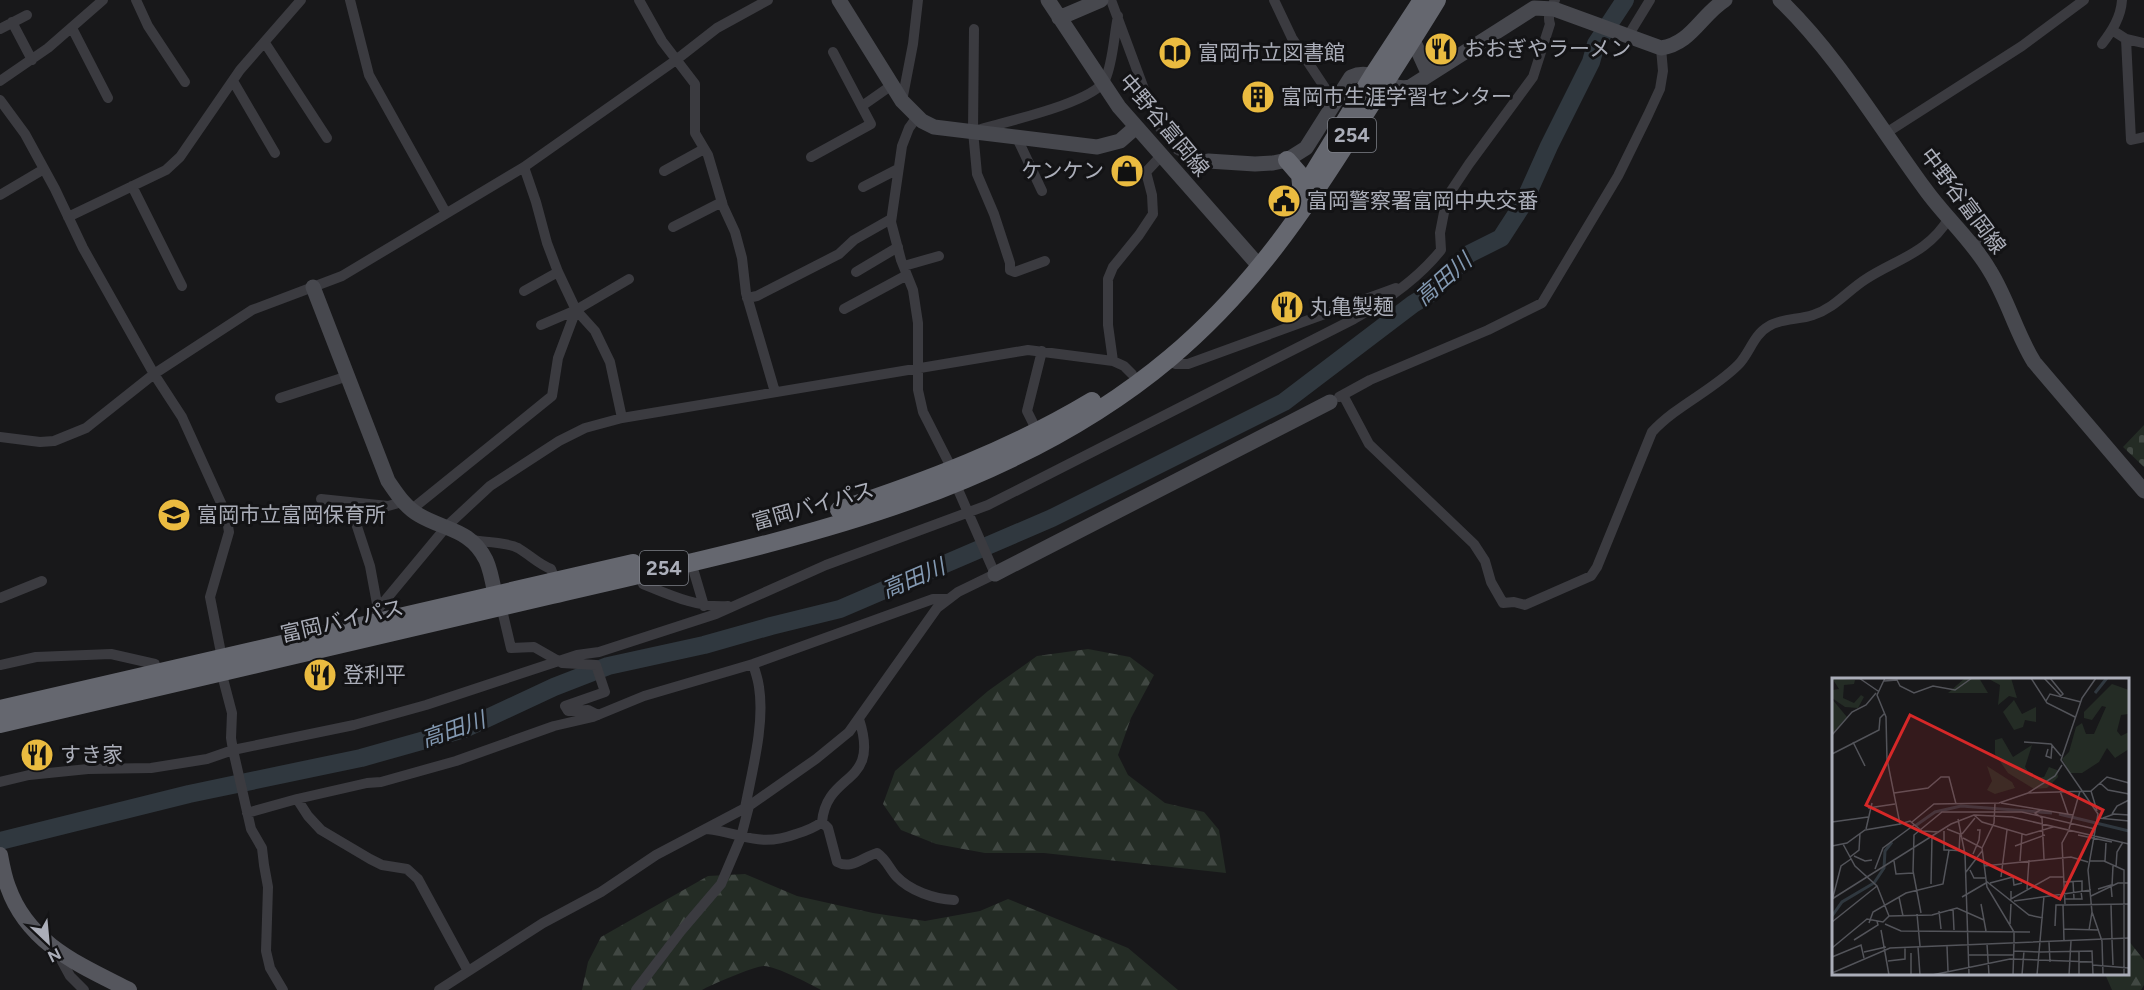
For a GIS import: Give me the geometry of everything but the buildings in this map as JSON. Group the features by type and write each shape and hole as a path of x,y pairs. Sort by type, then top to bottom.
{"highway":[{"name":"富岡バイパス","path":"0,724 222,665 496,601 691,562 844,521 1027,452 1118,398 1169,359 1234,297 1379,79 1413,40 1437,0"},
{"name":"富岡バイパス","path":"0,709 157,673 222,665 375,615 496,601 555,580 783,527 885,495 954,478 1090,402 1132,374 1196,320 1256,263 1311,200 1419,2"},
{"path":"1287,160 1300,175 1302,193"}],"main road":[{"path":"839,0 902,101 917,117 934,128 1097,147 1120,141 1136,127"},
{"name":"中野谷富岡線","path":"1048,0 1102,84 1136,127 1256,263"},
{"path":"1059,18 1101,0"},
{"path":"1208,160 1255,164 1287,160 1306,148 1350,77 1360,73 1379,79 1395,88 1415,84 1534,8 1554,6 1661,48 1674,46 1684,39 1725,0"},
{"name":"中野谷富岡線","path":"1780,0 1807,27 1887,133 1926,190 1972,244 1993,274 2034,362 2144,491"},
{"path":"1413,40 1429,75"},
{"path":"313,287 388,481 407,506 426,519 447,526 480,549 487,562 496,601"},
{"path":"994,571 1336,398"},
{"path":"0,855 5,891 30,925 57,952 129,990"}],"street":[{"path":"0,81 32,60 103,0"},
{"path":"136,0 148,26 185,82"},
{"path":"68,217 166,170 180,157 233,81 301,0"},
{"path":"350,0 369,75 446,213"},
{"path":"639,0 662,41 695,84 695,132 708,155 722,202 735,232 742,258 747,298 775,392"},
{"path":"0,436 40,442 54,441 86,428 154,374 252,310 342,276 524,167 676,60 717,28 768,0"},
{"path":"902,101 913,44 918,0"},
{"path":"1111,0 1152,113 1161,131 1178,150 1186,155 1194,159 1208,160"},
{"path":"1274,0 1292,38 1335,103"},
{"path":"1626,35 1650,0"},
{"path":"1887,133 2022,46 2084,0"},
{"path":"2102,44 2112,30 2122,0"},
{"path":"0,782 29,775 88,769 152,768 207,759 233,750 354,725 426,705 577,655 599,652 716,614 826,565 950,521 988,505 1378,305 1430,264 1441,250 1440,232 1448,197 1469,164 1533,77 1550,24 1548,19 1554,6"},
{"path":"0,28 27,15"},
{"path":"973,131 1080,99 1102,84 1108,71 1118,16"},
{"path":"12,22 32,60"},
{"path":"72,27 108,98"},
{"path":"974,29 973,131 977,174 994,214 1010,263 1010,270 1015,272 1045,261"},
{"path":"2112,30 2126,39 2144,43"},
{"path":"2126,39 2131,140 2144,137"},
{"path":"265,43 327,138"},
{"path":"1661,48 1664,71 1660,89 1618,176 1542,303 1488,330 1370,380 1336,398 1369,444 1474,544 1485,561 1491,582 1503,603 1514,602 1526,605 1591,576 1597,567 1652,432 1664,419 1734,369 1756,338 1769,326 1813,315 1837,303 1866,279 1925,247 1944,227 1948,218"},
{"path":"811,157 871,124 833,52"},
{"path":"233,81 275,153"},
{"path":"862,106 892,85"},
{"path":"0,100 25,134 83,248 192,437 226,514 229,532 210,597 232,713 233,750 251,829 262,848 268,887 266,931 268,959 270,968 283,990"},
{"path":"439,990 543,923 601,892 656,855 747,807 834,746 859,719 937,608 947,599 994,571 923,412 918,390 918,323 913,290 905,271 891,219 902,146 909,128 917,117"},
{"path":"1017,138 1042,191"},
{"path":"664,171 704,149"},
{"path":"1113,361 1108,325 1108,279 1113,267 1153,214 1152,195 1146,172 1161,156"},
{"path":"524,167 558,272 576,310 595,330 610,362 622,418"},
{"path":"1,193 44,169"},
{"path":"863,188 898,169"},
{"path":"132,186 182,286"},
{"path":"674,227 722,202"},
{"path":"747,298 757,296 839,254 854,240 891,219"},
{"path":"1972,244 1993,233"},
{"path":"856,272 898,247"},
{"path":"844,309 905,271 939,256"},
{"path":"524,291 558,272"},
{"path":"541,325 576,310 629,279"},
{"path":"1169,359 1175,364 1188,364 1407,284"},
{"path":"321,499 388,507 407,506 552,396 558,358 576,310"},
{"path":"375,615 447,526 490,486 559,441 585,428 622,418 1028,350 1113,361 1124,366 1132,374"},
{"path":"1037,431 1027,411 1042,351"},
{"path":"280,398 348,376"},
{"path":"349,502 370,566 375,615"},
{"path":"470,540 511,545 535,562 551,569 555,580"},
{"path":"691,562 704,606"},
{"path":"640,574 643,584 669,595 704,606 732,606"},
{"path":"0,598 42,581"},
{"path":"248,813 297,799 381,782 435,767 554,726 598,715 644,696 753,664 933,598 947,599"},
{"path":"496,601 503,614 511,648 534,647 559,662 596,665 605,692 565,706 568,711 588,710 598,715"},
{"path":"0,665 36,657 111,654 155,664 157,673"},
{"path":"636,990 681,931 721,884 741,837 757,745 760,710 760,687 753,664"},
{"path":"707,829 768,841 782,839 814,828 822,822 827,801 860,768 865,750 859,719"},
{"path":"297,799 321,830 382,865 407,869 418,879 468,971"},
{"path":"822,822 828,828 837,862 849,866 877,853 883,857 896,877 938,899 954,900"},
{"path":"57,952 70,976 84,990"}],"green space":[{"path":"2144,425 2144,467 2123,447"},
{"path":"1088,649 1130,657 1154,675 1131,718 1118,755 1128,775 1165,803 1204,812 1219,830 1226,873 1044,853 985,853 936,844 901,830 883,804 895,771 988,691 1037,656"},
{"path":"745,874 797,896 873,913 925,921 980,911 1008,899 1128,948 1178,990 821,990 785,972 764,966 743,972 702,990 582,990 588,962 601,937 708,876"},
{"path":"2129,941 2144,960 2144,985 2141,990 2112,990 2105,975 2129,975"}],"waterway":[{"name":"高田川","path":"0,841 189,794 361,758 464,729 554,687 608,666 704,645 840,609 1052,518 1284,402 1413,304 1431,293 1469,254 1501,238 1523,204 1591,62 1596,44 1625,0"}],"place":[{"name":"おおぎやラーメン","path":"1441,49"},
{"name":"富岡市立図書館","path":"1175,53"},
{"name":"富岡市生涯学習センター","path":"1258,97"},
{"name":"ケンケン","path":"1127,171"},
{"name":"富岡警察署富岡中央交番","path":"1284,201"},
{"name":"丸亀製麺","path":"1287,307"},
{"name":"富岡市立富岡保育所","path":"174,515"},
{"name":"登利平","path":"320,675"},
{"name":"すき家","path":"37,755"}]}
